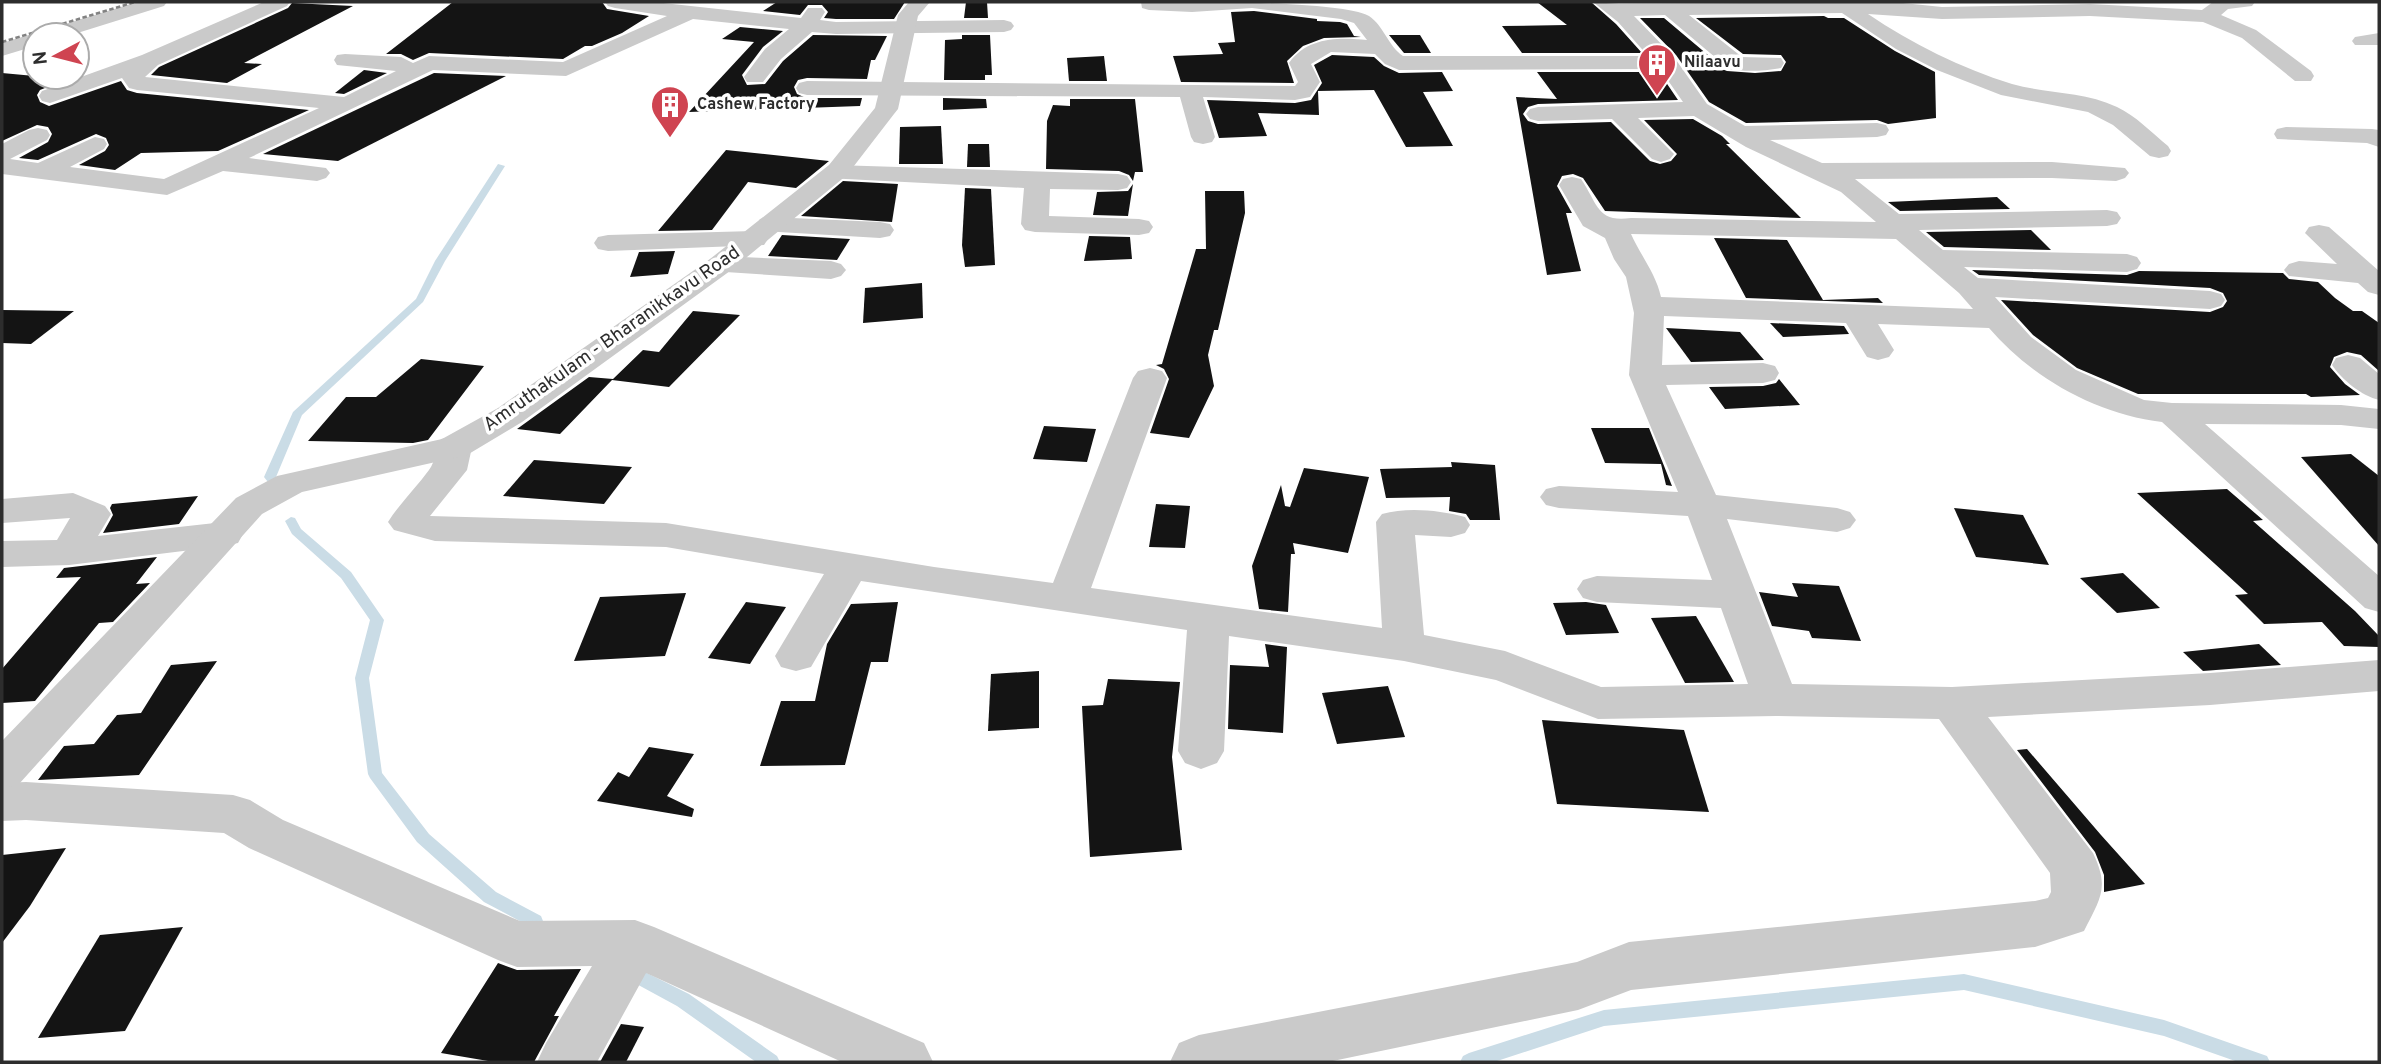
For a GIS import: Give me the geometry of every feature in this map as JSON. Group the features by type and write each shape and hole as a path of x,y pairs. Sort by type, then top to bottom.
{"street":[{"path":"91,22 157,2"},
{"path":"50,96 150,60 281,2"},
{"path":"615,2 807,25 912,15 1004,26"},
{"path":"1149,4 1231,5 1252,2 1352,15 1370,28 1389,59 1399,63 1666,62"},
{"path":"1610,6 1669,8 1850,5 1942,13 2093,6 2215,7 2245,2"},
{"path":"755,77 773,54 807,25 819,5"},
{"path":"1850,5 1865,22 1913,49 1972,76 2020,93 2092,106 2107,112 2159,151"},
{"path":"1610,6 1666,62 1699,110 1740,134 1850,186 1970,287 2020,344 2064,377 2137,409 2172,413 2341,415 2379,419"},
{"path":"2215,7 2303,76"},
{"path":"1669,8 1737,64 1773,63"},
{"path":"2,166 167,187 429,63 566,69 690,13"},
{"name":"Amruthakulam - Bharanikkavu Road","path":"2,771 248,506 289,484 454,447 510,415 720,265 835,173 886,109 912,15"},
{"path":"2,50 21,44"},
{"path":"807,88 1302,92 1309,82 1300,62 1319,46 1382,48"},
{"path":"150,60 133,77 137,82 346,104"},
{"path":"345,60 401,64 410,72"},
{"path":"1189,90 1203,137"},
{"path":"1824,107 1851,130"},
{"path":"1616,110 1661,154"},
{"path":"1538,114 1699,110"},
{"path":"1740,134 1877,130"},
{"path":"2286,134 2372,136 2379,140"},
{"path":"2,153 38,135"},
{"path":"41,171 94,144"},
{"path":"219,163 317,173"},
{"path":"1815,171 2052,170 2116,173"},
{"path":"1616,233 1618,228 1630,226 1900,226 2107,218 2052,170"},
{"path":"835,173 1118,182"},
{"path":"1037,181 1035,224 1139,227"},
{"path":"1572,186 1593,220 1616,233 1628,259 1641,276 1648,306 1645,375 1663,411 1679,458 1701,505 1776,700"},
{"path":"608,243 762,232 880,230"},
{"path":"2319,233 2373,280"},
{"path":"1937,258 2127,263"},
{"path":"720,265 831,270"},
{"path":"2299,270 2373,280"},
{"path":"1970,287 2210,300"},
{"path":"1648,306 1999,319"},
{"path":"1857,313 1878,350"},
{"path":"2348,365 2379,390"},
{"path":"1645,375 1763,373"},
{"path":"1067,599 1150,378"},
{"path":"2172,413 2379,598"},
{"path":"454,447 449,470 407,522 435,529 666,535 1067,599 1404,646 1505,666 1598,703 1776,700 1952,703 2210,689 2379,676"},
{"path":"1559,498 1701,505 1837,520"},
{"path":"2,511 73,505 92,514 69,552"},
{"path":"1404,646 1395,523 1451,525"},
{"path":"2,554 69,552 224,534"},
{"path":"796,656 849,566"},
{"path":"1597,589 1737,595"},
{"path":"1201,751 1209,618"},
{"path":"1199,1062 1578,986 1629,966 2035,924 2066,915 2077,893 2075,868 1952,703"},
{"path":"2,803 26,801 233,814 266,834 517,944 635,943 905,1062"},
{"path":"566,1062 635,943"}],"building":[{"path":"453,2 602,2 607,9 649,16 622,33 592,46 585,46 563,59 429,53 413,60 401,54 386,54"},
{"path":"777,2 905,2 894,19 836,19 824,18 828,12 822,5 808,5 800,15 763,11"},
{"path":"966,2 987,2 988,18 964,18"},
{"path":"1537,2 1591,2 1616,24 1642,53 1522,53 1502,26 1567,25"},
{"path":"292,3 353,6 244,63 262,64 227,83 151,75 159,67 288,8"},
{"path":"1254,11 1340,22 1347,24 1354,36 1361,37 1324,38 1303,46 1287,61 1294,83 1181,82 1173,56 1223,54 1218,43 1235,42 1231,12"},
{"path":"1640,18 1664,18 1727,71 1755,73 1781,71 1786,62 1781,55 1743,54 1696,18 1844,18 1895,51 1935,72 1936,118 1888,124 1877,120 1746,123 1709,102 1676,55"},
{"path":"740,27 783,31 763,47 742,75 747,85 765,84 783,61 813,35 887,36 875,60 871,60 867,79 807,78 798,80 794,87 797,94 806,98 862,98 860,106 689,112 754,42 722,39"},
{"path":"962,35 990,35 992,75 985,75 985,80 944,80 945,40 962,39"},
{"path":"1389,35 1420,35 1431,53 1404,53"},
{"path":"1332,55 1374,57 1384,66 1399,73 1442,72 1453,91 1423,92 1453,146 1406,147 1374,90 1318,91 1319,115 1258,113 1267,136 1219,138 1207,100 1295,103 1311,100 1322,83 1314,65"},
{"path":"1104,56 1107,81 1069,81 1067,58"},
{"path":"364,70 387,73 344,94 335,93"},
{"path":"1537,72 1659,72 1678,100 1538,104 1528,107 1523,114 1528,121 1538,124 1611,122 1650,161 1660,164 1671,161 1677,154 1644,120 1693,119 1722,136 1730,144 1726,144 1801,218 1605,211 1583,178 1573,174 1562,176 1557,186 1572,213 1566,213 1581,271 1547,275 1516,97 1557,99"},
{"path":"2,73 21,75 21,91 39,91 37,95 40,102 49,106 121,81 127,90 137,93 309,110 218,151 141,153 115,170 79,165 105,151 109,145 106,138 96,134 38,160 19,158 48,142 52,134 48,127 37,125 2,141"},
{"path":"434,73 506,76 338,161 263,154"},
{"path":"943,98 986,99 987,108 943,110"},
{"path":"1070,99 1135,99 1143,172 1135,172 1133,181 1129,175 1119,171 1046,169 1047,121 1053,105 1070,106"},
{"path":"941,126 943,164 899,164 900,127"},
{"path":"968,144 989,144 990,167 967,167"},
{"path":"726,150 829,161 796,188 748,182 712,230 658,231"},
{"path":"843,181 898,184 892,222 801,216"},
{"path":"1133,184 1128,216 1093,215 1097,192 1128,191"},
{"path":"965,188 991,189 995,265 965,267 962,245"},
{"path":"1205,191 1244,191 1245,213 1218,330 1214,330 1208,355 1214,386 1189,438 1150,433 1169,379 1164,369 1156,365 1162,364 1196,249 1206,249"},
{"path":"1997,197 2010,209 1900,211 1888,202"},
{"path":"2031,230 2051,250 1944,247 1926,232"},
{"path":"782,235 850,239 837,260 768,256"},
{"path":"1089,236 1130,237 1132,259 1084,261"},
{"path":"1714,238 1787,240 1823,300 1878,298 1883,303 1746,298"},
{"path":"675,251 668,274 630,277 639,252"},
{"path":"1972,270 2127,275 2139,271 2283,273 2289,279 2318,282 2353,311 2362,311 2379,323 2379,371 2361,355 2347,352 2334,357 2330,367 2345,384 2360,395 2311,397 2306,394 2138,394 2077,368 2033,335 2001,300 2210,312 2223,307 2227,301 2223,293 2210,288 1979,275"},
{"path":"922,283 923,318 863,323 865,288"},
{"path":"2,310 74,311 31,344 2,343"},
{"path":"693,311 740,315 669,387 612,380 560,434 517,429 589,377 613,379 643,350 659,352"},
{"path":"1770,323 1844,326 1849,334 1783,337"},
{"path":"1666,328 1740,332 1764,360 1691,362"},
{"path":"421,359 484,366 428,440 413,443 308,441 346,397 376,397"},
{"path":"1779,379 1800,405 1725,409 1709,387 1763,386 1776,383"},
{"path":"1044,426 1096,429 1087,462 1033,459"},
{"path":"1591,428 1649,428 1672,486 1666,485 1661,464 1605,463"},
{"path":"2351,454 2379,476 2379,546 2301,457"},
{"path":"534,460 632,467 604,504 503,496"},
{"path":"1451,462 1495,465 1500,520 1470,520 1466,514 1449,511 1450,497 1386,498 1380,469 1452,467"},
{"path":"1304,468 1369,477 1348,553 1293,543 1295,554 1291,554 1288,612 1259,609 1252,566 1281,485 1285,506 1290,507"},
{"path":"2227,489 2263,520 2253,521 2355,611 2379,636 2379,647 2344,646 2322,622 2264,624 2235,595 2248,594 2137,493"},
{"path":"198,496 179,524 103,533 113,515 110,508 112,504"},
{"path":"1156,504 1190,506 1185,548 1149,547"},
{"path":"1954,508 2023,515 2049,565 1976,557"},
{"path":"157,557 136,584 150,583 113,622 99,623 35,701 2,703 2,669 81,577 56,578 64,568"},
{"path":"2123,573 2160,608 2117,613 2080,578"},
{"path":"1792,583 1839,586 1861,641 1812,638 1809,631 1772,626 1759,592 1798,597"},
{"path":"686,593 665,656 574,661 600,597"},
{"path":"746,602 786,607 750,664 708,658"},
{"path":"898,602 888,662 871,662 845,765 760,766 781,701 815,701 827,644 851,604"},
{"path":"1586,602 1606,605 1619,633 1566,635 1553,603"},
{"path":"1696,616 1734,682 1685,683 1651,618"},
{"path":"1265,644 1287,647 1283,733 1228,729 1230,665 1269,667"},
{"path":"2259,644 2281,665 2203,671 2183,652"},
{"path":"217,661 139,775 38,780 64,746 94,744 117,715 141,713 171,665"},
{"path":"1039,671 1039,728 988,731 991,674"},
{"path":"1108,679 1180,682 1172,757 1182,850 1090,857 1082,706 1103,705"},
{"path":"1388,686 1405,737 1337,744 1322,693"},
{"path":"1542,720 1684,730 1709,812 1557,804"},
{"path":"649,747 694,754 667,796 694,809 692,817 597,801 618,772 629,777"},
{"path":"2027,749 2145,884 2104,892 2104,875 2095,852 2017,750"},
{"path":"66,848 30,906 2,943 2,855"},
{"path":"183,927 125,1031 38,1038 100,935"},
{"path":"498,963 517,970 581,969 554,1016 559,1016 534,1062 494,1062 441,1053"},
{"path":"621,1024 644,1027 626,1062 600,1062"}],"waterway":[{"path":"272,480 270,477 297,414 420,300 440,261 501,166"},
{"path":"291,521 296,531 346,575 377,620 362,678 375,774 423,838 490,897 535,921"},
{"path":"637,976 683,1000 771,1062"},
{"path":"1469,1062 1604,1018 1964,982 2164,1028 2261,1062"}],"railway":[{"path":"2,42 135,2"}],"place":[{"name":"Nilaavu","path":"1657,97"},
{"name":"Cashew Factory","path":"670,139"}]}
